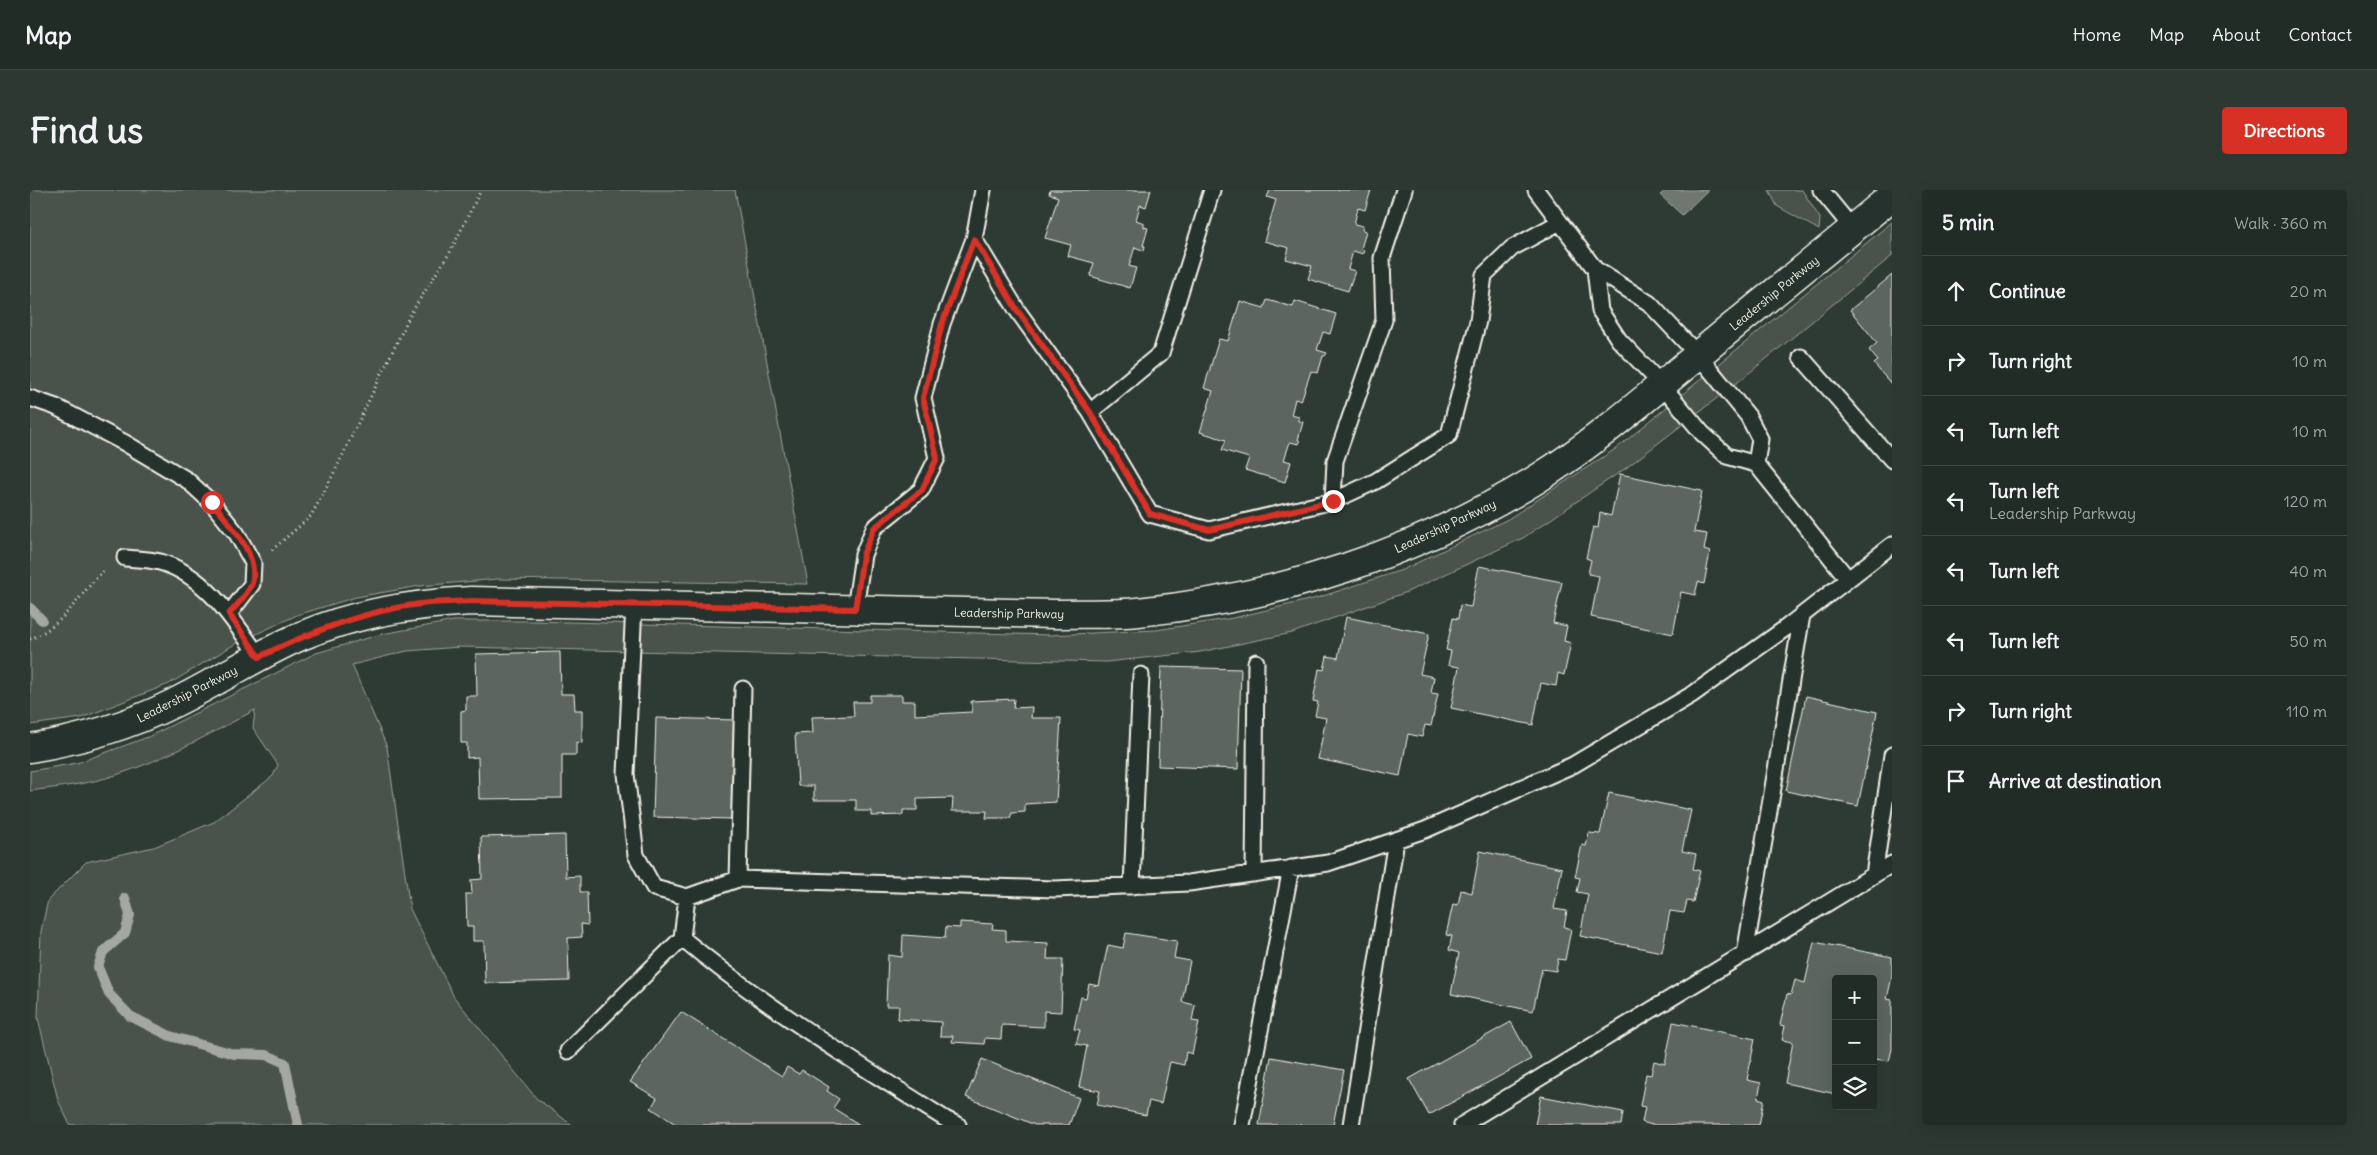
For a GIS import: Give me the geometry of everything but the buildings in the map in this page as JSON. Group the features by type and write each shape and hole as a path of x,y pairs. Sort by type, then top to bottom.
{"street":[{"name":"Leadership Parkway","path":"30,748 71,741 124,726 172,704 302,636 371,614 420,604 471,601 1056,614 1136,612 1206,603 1269,590 1342,570 1417,542 1482,510 1546,473 1594,439 1662,385 1892,196"}],"lane":[{"path":"855,609 863,555 874,528 922,490 937,458 923,398 942,324 974,239 983,190"},
{"path":"1090,412 1161,353 1212,190"},
{"path":"1333,501 1335,462 1384,320 1382,258 1404,190"},
{"path":"1536,190 1595,269 1649,302 1698,355 1748,416 1760,439 1756,464"},
{"path":"1821,190 1853,229"},
{"path":"974,239 1017,310 1090,412 1150,514 1209,530 1333,501 1376,482 1449,435 1478,321 1484,275 1512,248 1560,222"},
{"path":"1595,269 1600,311 1619,340 1662,385 1702,433 1728,456 1756,464 1848,579"},
{"path":"1801,357 1892,460"},
{"path":"30,398 56,407 125,443 187,480 212,502 237,534 253,563 252,584 229,614"},
{"path":"634,604 626,774 636,855 654,888 687,897 738,878 1055,889 1132,886 1189,883 1328,863 1425,830 1573,765 1693,694 1802,615 1892,545"},
{"path":"125,558 160,562 194,578 229,614 259,657"},
{"path":"1745,954 1802,615"},
{"path":"1254,874 1256,662"},
{"path":"1132,886 1141,675"},
{"path":"738,878 743,689"},
{"path":"1874,875 1892,755"},
{"path":"1351,1125 1396,840"},
{"path":"1462,1125 1892,864"},
{"path":"1242,1125 1292,868"},
{"path":"568,1051 682,938 687,897"},
{"path":"682,938 721,970 808,1032 950,1123"}],"path":[{"path":"253,563 279,545 310,516 335,471 411,313 450,252 481,190"},
{"path":"30,639 40,635 63,618 104,570 125,558"}],"shaded area":[{"path":"30,190 735,190 808,584 498,579 420,586 356,597 297,615 235,644 169,684 81,718 30,725"},
{"path":"1666,190 1708,190 1682,215 1660,195"},
{"path":"1769,190 1802,190 1820,218 1819,230 1777,206"},
{"path":"1892,222 1892,256 1743,378 1626,468 1523,538 1407,592 1292,633 1200,652 1106,662 460,647 407,651 352,665 387,747 410,909 454,997 536,1098 572,1125 70,1125 58,1100 38,1018 41,931 48,900 86,862 154,847 214,822 273,776 278,765 253,728 255,710 170,754 134,769 95,781 30,791 30,771 77,763 148,737 316,653 382,634 454,621 532,621 1050,635 1156,630 1233,618 1317,598 1402,570 1508,519 1617,448"}],"waterway":[{"path":"30,608 42,620"},
{"path":"125,898 130,915 125,933 103,952 98,967 109,994 130,1016 170,1036 234,1054 267,1055 285,1063 298,1125"}],"route":[{"path":"212,502 237,534 253,563 252,584 229,614 259,657 302,636 342,622 420,604 471,601 855,609 863,555 874,528 922,490 937,458 923,398 942,324 974,239 1017,310 1090,412 1150,514 1209,530 1333,501"}]}
